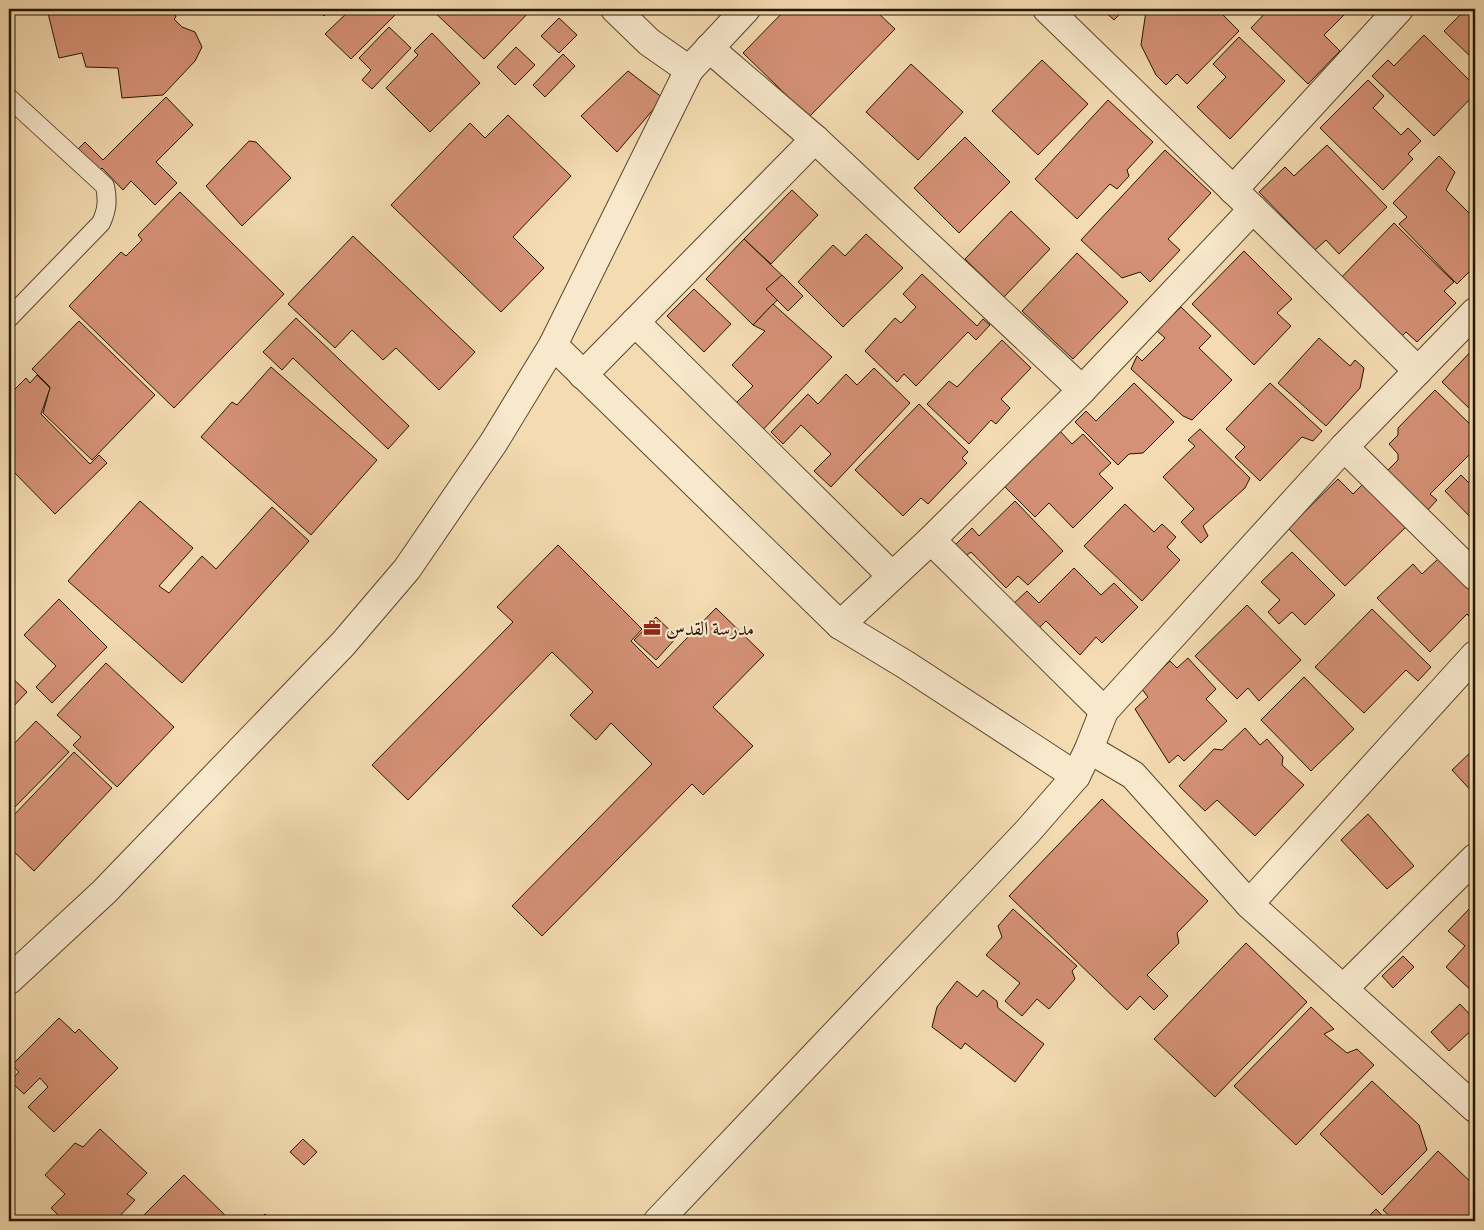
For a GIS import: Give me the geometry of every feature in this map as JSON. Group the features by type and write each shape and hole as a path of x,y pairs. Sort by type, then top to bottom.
{"street":[{"path":"615,9 649,42 689,70"},
{"path":"9,980 111,884 343,644 407,569 494,442 553,345 689,70 746,9"},
{"path":"1048,9 1418,370"},
{"path":"1233,190 1398,9"},
{"path":"709,48 815,139 1082,390"},
{"path":"583,375 815,139"},
{"path":"840,625 931,540 1082,390 1253,209"},
{"path":"658,1221 1028,831 1076,776 1104,711 1344,447 1475,312"},
{"path":"635,322 892,576"},
{"path":"553,345 840,625 906,665 1076,776"},
{"path":"1344,447 1475,576"},
{"path":"931,540 1104,711"},
{"path":"1249,904 1475,655"},
{"path":"1089,749 1133,775 1249,904 1475,1108"},
{"path":"1342,989 1475,858"}],"lane":[{"path":"9,98 105,186 108,199 101,223 9,318"}],"building":[{"path":"47,9 174,9 176,17 174,19 182,27 195,32 202,47 195,61 163,95 122,98 118,68 86,67 82,53 59,58"},
{"path":"317,9 331,9 324,16"},
{"path":"351,9 391,9 396,14 351,59 325,34"},
{"path":"431,9 532,9 484,59"},
{"path":"786,9 874,9 895,29 809,117 743,53"},
{"path":"1102,9 1125,9 1114,20"},
{"path":"1149,9 1217,9 1239,31 1187,84 1177,74 1166,85 1156,75 1141,45 1146,11"},
{"path":"1269,9 1340,9 1345,14 1324,35 1340,51 1308,84 1251,28"},
{"path":"1466,9 1475,9 1475,61 1444,31"},
{"path":"559,18 577,35 559,53 541,36"},
{"path":"389,27 411,48 372,89 362,80 371,70 359,58"},
{"path":"432,33 480,83 430,132 386,88 418,55 414,51"},
{"path":"1424,35 1475,86 1475,94 1434,136 1372,76 1388,60 1394,66"},
{"path":"1239,37 1285,81 1230,139 1197,107 1226,77 1213,64"},
{"path":"516,47 535,65 515,85 497,67"},
{"path":"563,54 575,66 545,97 533,85"},
{"path":"1042,60 1088,104 1038,155 992,111"},
{"path":"911,64 963,112 918,160 866,112"},
{"path":"628,71 663,98 617,152 581,116"},
{"path":"1368,80 1384,96 1373,108 1401,135 1408,128 1421,141 1408,154 1413,159 1383,190 1320,128"},
{"path":"166,97 193,125 156,162 177,183 155,205 131,181 123,190 102,168 97,173 76,151 85,142 103,160"},
{"path":"1108,100 1153,142 1127,170 1129,176 1117,189 1110,184 1077,219 1035,179"},
{"path":"508,115 571,176 513,237 544,268 501,312 391,205 470,123 485,138"},
{"path":"965,137 1010,182 959,233 914,188"},
{"path":"249,141 256,142 291,178 242,226 206,186"},
{"path":"1327,145 1387,207 1339,254 1326,240 1315,250 1259,192 1285,167 1294,176"},
{"path":"1165,150 1211,193 1168,239 1180,250 1150,282 1140,272 1122,278 1081,240"},
{"path":"1439,156 1455,172 1446,190 1469,213 1475,207 1475,266 1457,284 1399,224 1407,217 1393,203"},
{"path":"792,190 818,215 771,264 744,239"},
{"path":"180,192 284,294 174,408 69,306 121,252 126,256 142,240 138,235"},
{"path":"1011,211 1050,249 1004,297 965,259"},
{"path":"1394,223 1454,282 1444,291 1456,303 1417,342 1406,332 1396,342 1336,283"},
{"path":"866,234 903,268 843,327 798,282 833,245 845,256"},
{"path":"353,236 475,352 439,390 396,348 383,360 352,330 335,348 288,304"},
{"path":"744,239 792,285 753,325 706,279"},
{"path":"1244,251 1292,299 1277,313 1291,326 1254,365 1192,304"},
{"path":"1077,253 1128,302 1073,359 1022,311"},
{"path":"922,274 977,326 983,319 990,325 976,340 968,332 916,386 904,374 897,382 865,351 895,318 901,323 916,307 903,294"},
{"path":"782,275 803,296 788,311 766,289"},
{"path":"694,289 731,324 704,352 667,316"},
{"path":"773,304 832,357 758,435 730,409 753,386 732,365 765,331 753,325"},
{"path":"1181,307 1211,336 1199,348 1232,380 1192,420 1183,416 1131,369 1137,356 1142,361 1165,338 1157,331"},
{"path":"296,318 409,426 388,449 293,358 282,370 263,352"},
{"path":"79,321 155,395 92,460 43,413 50,387 32,369"},
{"path":"1319,338 1350,366 1355,360 1364,368 1360,388 1326,426 1278,383"},
{"path":"1002,340 1031,368 1001,399 1010,408 996,424 991,420 969,444 927,404 949,381 957,387"},
{"path":"1475,347 1475,414 1442,382"},
{"path":"271,367 377,460 311,535 201,437 232,402 237,405"},
{"path":"874,368 910,403 831,487 814,471 831,454 801,425 783,444 771,432 808,394 818,404 846,374 857,385"},
{"path":"37,375 50,388 41,414 90,464 99,455 107,463 55,514 9,467 9,395 26,378 30,383"},
{"path":"1134,383 1174,422 1143,453 1129,454 1118,465 1075,422 1086,411 1096,421"},
{"path":"1270,383 1322,431 1313,441 1302,437 1260,481 1235,457 1245,447 1226,429"},
{"path":"1435,390 1475,429 1475,449 1430,494 1437,500 1425,513 1385,473 1398,460 1398,454 1389,444 1398,435 1398,428"},
{"path":"919,404 968,452 962,458 967,463 928,504 921,498 903,516 855,470"},
{"path":"1200,429 1250,478 1245,488 1203,526 1208,536 1201,543 1181,522 1194,509 1163,477 1195,446 1188,440"},
{"path":"1059,430 1072,444 1083,434 1111,463 1099,474 1113,488 1073,528 1049,503 1035,517 1003,485"},
{"path":"1461,475 1471,485 1475,481 1475,522 1445,491"},
{"path":"1338,479 1353,494 1365,482 1408,525 1345,586 1288,528"},
{"path":"140,501 193,548 159,586 169,593 202,556 216,569 272,507 309,541 182,683 68,581"},
{"path":"1015,501 1063,551 1028,585 1018,576 1006,588 971,552 963,558 953,547 972,528 979,536"},
{"path":"1125,504 1154,532 1162,524 1176,537 1167,547 1180,560 1142,601 1084,546"},
{"path":"558,545 642,629 631,641 658,668 716,608 764,655 713,707 753,746 703,795 692,784 542,936 512,906 652,764 611,723 596,740 570,715 593,692 552,652 408,800 372,765 513,622 497,607"},
{"path":"1292,552 1335,595 1305,625 1292,612 1279,624 1268,612 1280,600 1261,582"},
{"path":"1439,558 1475,596 1475,623 1467,614 1430,652 1377,598 1413,564 1422,574"},
{"path":"1074,568 1101,595 1114,583 1138,607 1102,643 1096,637 1080,655 1046,621 1036,631 1011,606 1027,591 1039,603"},
{"path":"59,599 107,647 52,703 36,687 56,666 24,635"},
{"path":"1247,605 1301,660 1259,701 1248,688 1237,699 1195,656"},
{"path":"1372,609 1431,667 1418,681 1406,670 1364,713 1315,667"},
{"path":"656,617 677,637 656,660 634,640"},
{"path":"1188,658 1216,689 1206,699 1227,721 1184,761 1178,755 1169,763 1135,709 1148,697 1141,688 1170,661 1177,668"},
{"path":"106,663 174,727 117,787 73,745 81,737 57,715"},
{"path":"9,675 27,692 9,711"},
{"path":"1304,677 1354,729 1311,771 1261,720"},
{"path":"36,721 69,752 9,813 9,749"},
{"path":"1245,728 1260,745 1267,739 1283,757 1282,765 1304,785 1255,836 1217,800 1205,811 1179,786 1214,749 1222,750"},
{"path":"1475,748 1475,795 1452,770"},
{"path":"74,752 112,788 34,871 9,847 9,827 12,817"},
{"path":"1102,799 1208,901 1177,933 1179,943 1147,975 1168,996 1154,1010 1140,996 1127,1010 1009,896"},
{"path":"1368,814 1414,866 1387,889 1341,840"},
{"path":"1471,907 1475,911 1475,994 1446,967 1465,946 1448,931"},
{"path":"1013,909 1077,966 1072,971 1075,979 1049,1009 1037,999 1022,1016 1005,1001 1020,983 986,955 1002,937 998,926"},
{"path":"1246,943 1307,1002 1215,1097 1154,1039"},
{"path":"1403,956 1414,967 1393,988 1382,976"},
{"path":"957,981 977,997 983,990 997,1001 998,1008 1044,1044 1015,1082 965,1043 961,1049 932,1027 937,1007"},
{"path":"1460,1004 1475,1020 1475,1027 1449,1051 1431,1032"},
{"path":"1311,1007 1334,1029 1324,1034 1347,1053 1357,1049 1374,1065 1296,1145 1234,1086"},
{"path":"59,1018 75,1033 79,1029 118,1068 54,1132 28,1107 48,1087 40,1078 24,1094 10,1081 19,1072 12,1065"},
{"path":"1372,1081 1419,1125 1427,1150 1382,1195 1320,1134"},
{"path":"100,1129 147,1173 127,1194 135,1200 115,1221 64,1221 51,1208 65,1194 45,1175 75,1143 83,1147"},
{"path":"303,1139 317,1152 304,1165 290,1152"},
{"path":"1438,1151 1475,1186 1475,1221 1395,1221 1383,1210"},
{"path":"184,1175 231,1221 138,1221"},
{"path":"1376,1209 1387,1221 1364,1221"},
{"path":"265,1214 273,1221 258,1221"}],"place":[{"name":"مدرسة القدس","path":"652,628"}]}
